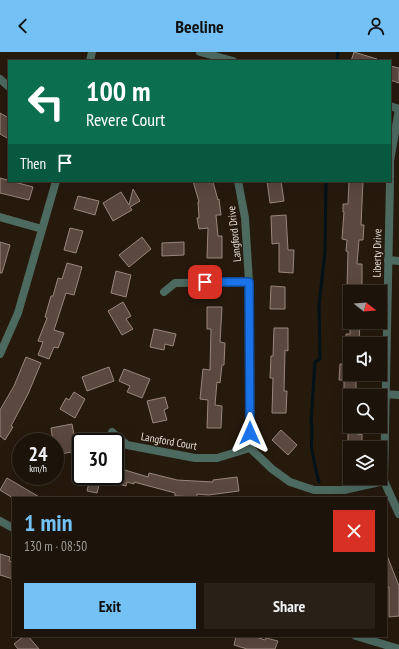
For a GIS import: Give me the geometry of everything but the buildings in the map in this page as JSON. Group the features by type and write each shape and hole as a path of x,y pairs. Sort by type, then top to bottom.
{"street":[{"path":"200,52 228,60"},
{"path":"0,79 8,86"},
{"path":"391,155 399,108"},
{"path":"0,354 18,313 56,182"},
{"name":"Langford Drive","path":"238,182 245,218 249,282 250,448"},
{"name":"Liberty Drive","path":"385,389 390,182"},
{"path":"0,217 42,229"},
{"path":"388,260 399,260"},
{"path":"164,292 175,282 249,282"},
{"path":"387,394 399,394"},
{"name":"Langford Court","path":"112,432 127,445 195,458 217,458 250,448"},
{"path":"250,448 272,469 290,482 314,490 344,490 366,485"},
{"name":"Liberty Drive","path":"386,485 399,514"},
{"path":"0,521 12,527"},
{"path":"360,637 399,648"}],"waterway":[{"path":"337,60 338,52"},
{"path":"319,482 311,444 311,422 315,362 320,359 319,305 325,252 326,182"}],"route":[{"path":"205,282 249,282 250,433"}]}
